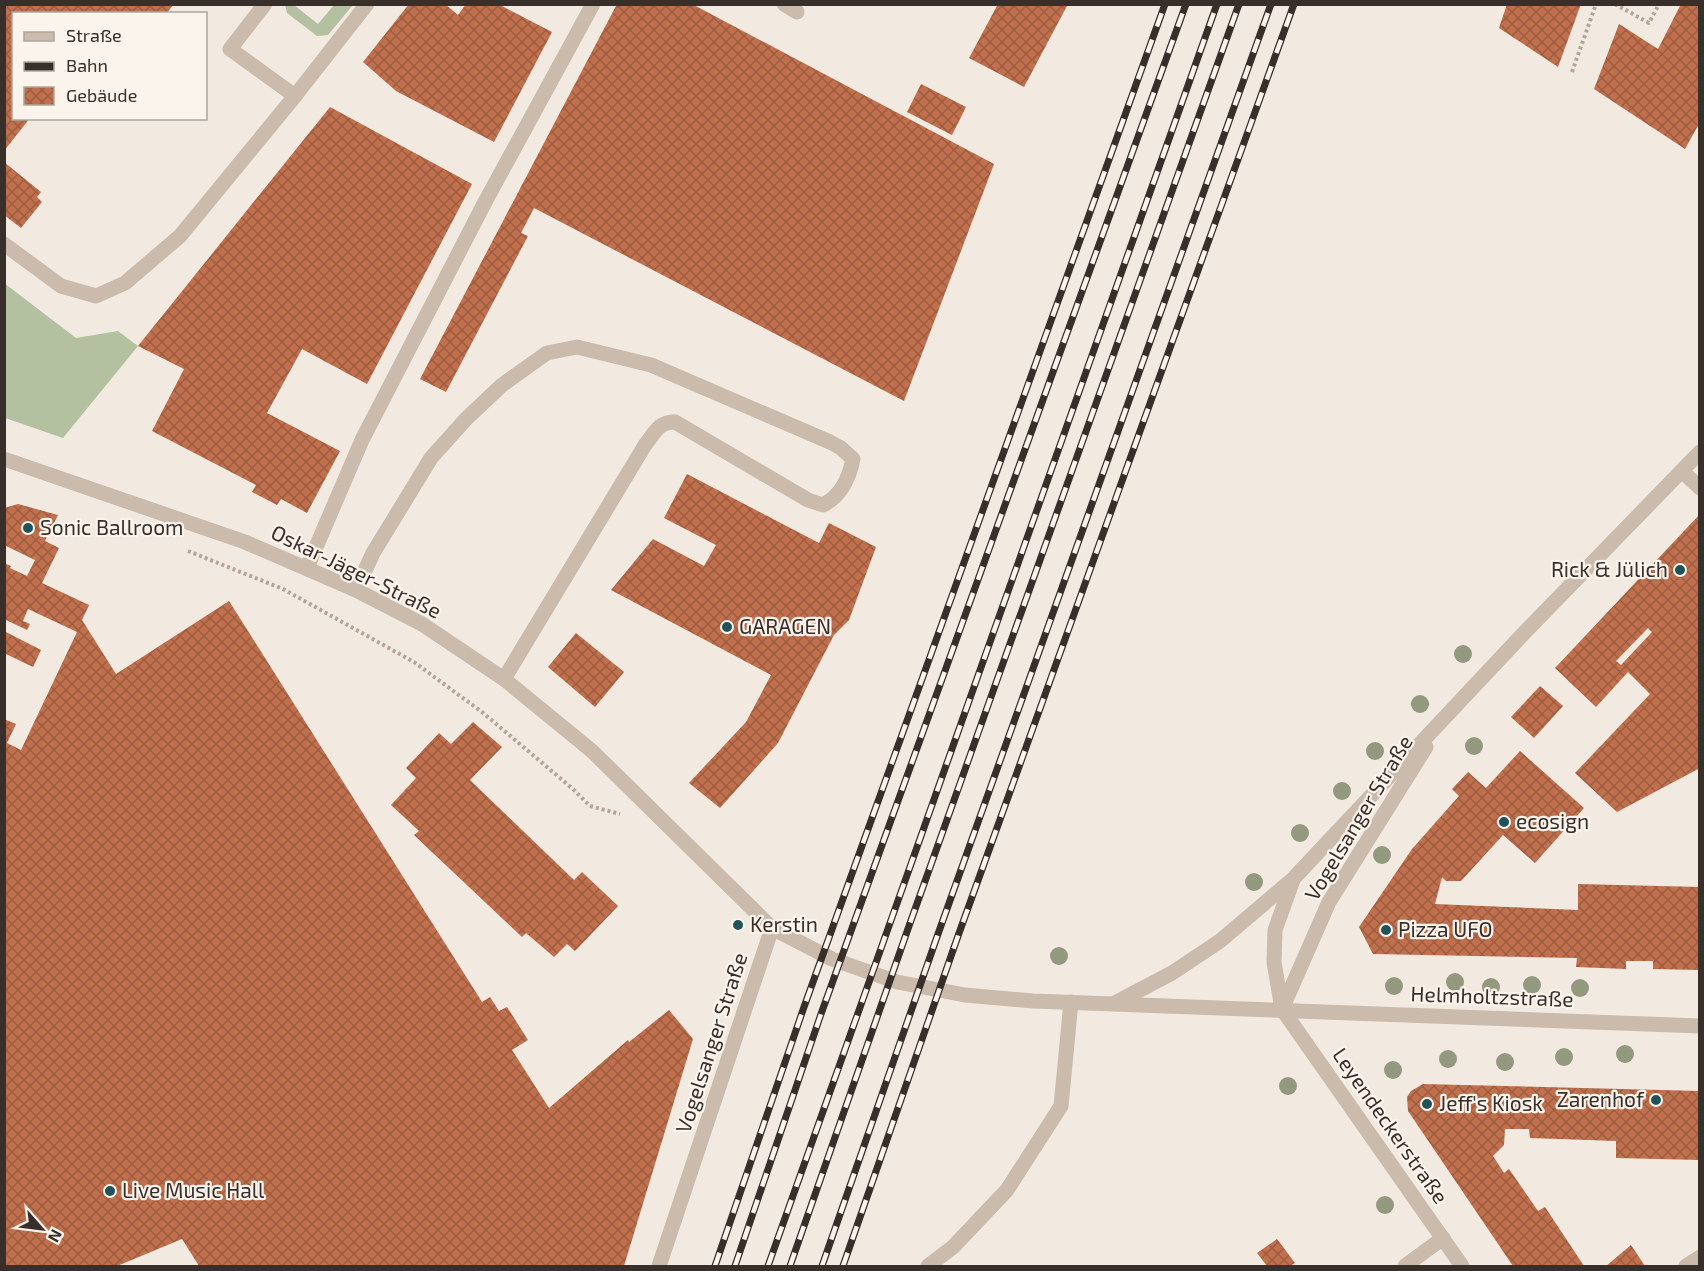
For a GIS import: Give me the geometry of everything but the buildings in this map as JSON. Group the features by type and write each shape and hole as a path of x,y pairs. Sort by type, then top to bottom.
{"street":[{"path":"265,4 230,49 295,96"},
{"path":"4,244 61,286 96,296 125,283 180,236 367,4"},
{"path":"306,568 367,429 593,4"},
{"path":"356,590 374,553 430,458 502,385 547,353 577,347 651,365 841,447 853,459 843,487 834,500 823,505 808,500 675,422 666,422 658,428 645,446 504,679"},
{"name":"Vogelsanger Straße","path":"1112,1004 1172,973 1220,941 1293,879 1525,632 1700,452"},
{"name":"Oskar-Jäger-Straße","path":"4,459 245,542 356,590 422,624 504,679 592,751 772,928"},
{"path":"1682,471 1700,488"},
{"name":"Vogelsanger Straße","path":"1282,1010 1329,902 1446,716"},
{"name":"Vogelsanger Straße","path":"1282,1010 1274,962 1275,930 1293,879"},
{"path":"772,928 832,959 897,982 965,995 1112,1004 1282,1010"},
{"name":"Vogelsanger Straße","path":"659,1266 772,928"},
{"path":"928,1266 953,1246 1007,1190 1061,1106 1071,1002"},
{"name":"Helmholtzstraße","path":"1282,1010 1700,1026"},
{"name":"Leyendeckerstraße","path":"1282,1010 1462,1266"},
{"path":"1405,1266 1443,1238"},
{"path":"1686,1266 1700,1257"}],"path":[{"path":"1572,72 1596,4"},
{"path":"1615,4 1649,23 1659,4"},
{"path":"186,550 283,589 414,662 482,712 590,806 620,814"}],"green space":[{"path":"285,5 294,5 318,24 334,5 353,5 328,35 317,36 287,13"},
{"path":"4,283 76,338 118,331 138,346 63,438 5,418"}],"railway":[{"path":"715,1266 804,1007 1165,4"},
{"path":"735,1266 821,1014 1186,4"},
{"path":"768,1266 1217,4"},
{"path":"790,1266 909,926 1239,4"},
{"path":"822,1266 938,934 1271,4"},
{"path":"843,1266 958,936 1294,4"}],"place":[{"name":"Sonic Ballroom","path":"28,528"},
{"name":"Rick & Jülich","path":"1680,570"},
{"name":"GARAGEN","path":"727,627"},
{"name":"ecosign","path":"1504,822"},
{"name":"Kerstin","path":"738,925"},
{"name":"Pizza UFO","path":"1386,930"},
{"name":"Zarenhof","path":"1656,1100"},
{"name":"Jeff's Kiosk","path":"1427,1104"},
{"name":"Live Music Hall","path":"110,1191"}]}
